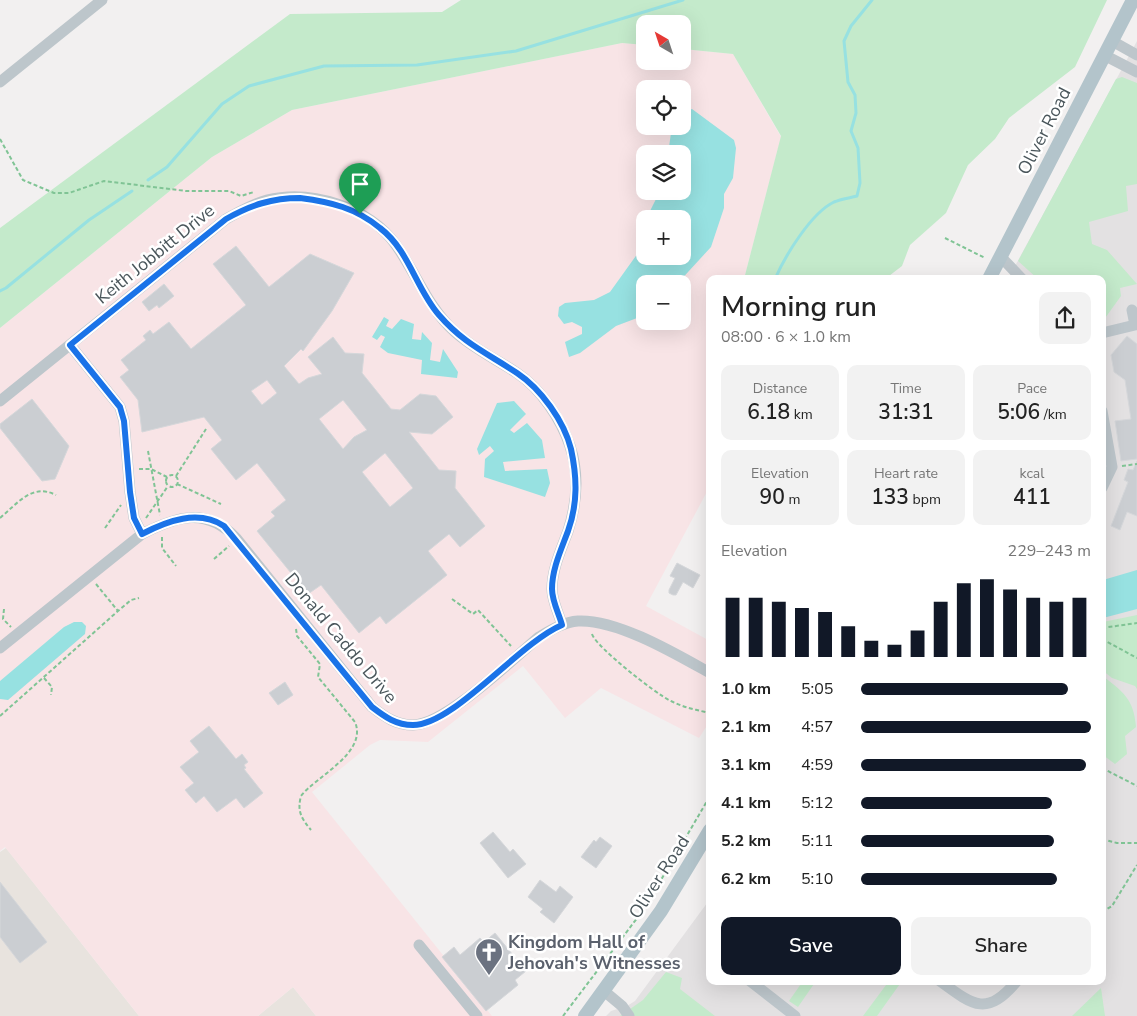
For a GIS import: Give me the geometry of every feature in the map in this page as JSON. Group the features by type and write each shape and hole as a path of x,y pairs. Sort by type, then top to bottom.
{"main road":[{"name":"Oliver Road","path":"991,275 1133,0"},
{"name":"Oliver Road","path":"585,1016 680,881 706,837"}],"street":[{"path":"0,82 102,0"},
{"path":"1112,41 1137,55"},
{"path":"1104,56 1137,72"},
{"name":"Keith Jobbitt Drive","path":"0,401 226,219 247,207 268,200 300,198 342,205 360,214 388,235 411,268 437,313 471,345 526,380 561,424 570,446 576,474 576,496 572,519 555,567 552,590 562,625"},
{"path":"998,260 1017,275"},
{"path":"1106,332 1135,325 1132,310"},
{"path":"70,345 120,407 124,421 134,518 141,531"},
{"path":"1106,434 1112,468 1106,480"},
{"name":"Donald Caddo Drive","path":"0,648 90,576 141,531 185,518 204,518 216,520 224,526 372,707 387,719 400,724 415,725 441,716 539,637 562,625 577,621 613,625 706,671"},
{"path":"419,945 477,1016"},
{"path":"755,985 796,1016"},
{"path":"945,985 974,1006 994,1009 1015,985"},
{"path":"604,991 622,1006 629,1016"}],"path":[{"path":"0,138 23,180 54,193 69,193 104,181 186,191 229,192 241,196 262,192"},
{"path":"945,238 998,260"},
{"path":"177,484 176,476 206,430"},
{"path":"148,451 162,524 162,548 176,566"},
{"path":"1112,468 1137,464"},
{"path":"129,470 151,469 167,477 170,475 176,476"},
{"path":"141,531 168,486 166,483 167,477"},
{"path":"168,486 172,488 177,484"},
{"path":"177,484 221,504"},
{"path":"0,518 34,491 47,490 56,495"},
{"path":"105,528 121,505 121,498"},
{"path":"214,559 237,540"},
{"path":"90,576 118,611"},
{"path":"0,716 118,611 131,600 139,598"},
{"path":"452,599 473,614 478,610 514,650"},
{"path":"4,609 3,619 14,631"},
{"path":"299,616 297,636 320,664 318,677 355,722 357,731 343,761 302,796 299,804 301,817 311,830"},
{"path":"1106,627 1137,623"},
{"path":"592,634 594,639 615,660 668,700 682,706 706,712"},
{"path":"1106,641 1137,658"},
{"path":"44,678 52,687 51,696"},
{"path":"1106,770 1137,786"},
{"path":"563,1016 644,909 706,803"},
{"path":"1106,840 1117,843 1137,843"},
{"path":"1106,910 1112,906 1137,865"}],"shaded area":[{"path":"1137,41 1137,1016 606,1016 611,1011 627,1006 635,1001 706,904 706,985 1106,985 1106,275 1010,275"},
{"path":"622,43 636,44 636,70 691,70 691,50 733,54 781,137 745,275 706,275 706,494 646,606 706,639 706,727 699,738 601,688 565,718 523,666 428,742 380,740 370,745 312,792 492,1016 316,1016 293,987 258,1016 139,1016 5,847 0,851 0,328 212,157 292,110"},
{"path":"6,848 139,1016 0,1016 0,852"},
{"path":"293,987 316,1016 258,1016"}],"green space":[{"path":"461,0 1107,0 1075,67 1009,118 995,139 968,165 946,213 910,245 902,266 890,275 745,275 781,136 733,54 691,50 691,15 636,15 636,44 622,43 292,110 212,157 0,328 0,228 290,14 442,12"},
{"path":"1122,77 1137,83 1137,184 1126,186 1128,211 1089,222 1092,244 1107,250 1137,284 1120,288 1121,296 1106,317 1106,275 1034,275 1018,261 1116,79"},
{"path":"1137,615 1137,689 1135,686 1112,678 1106,673 1106,621"},
{"path":"1106,679 1126,697 1135,717 1136,727 1125,736 1127,754 1115,764 1106,757"},
{"path":"666,972 682,978 680,989 715,1016 620,1016 643,1000"},
{"path":"800,985 813,985 798,1007 789,1001"},
{"path":"886,985 899,985 877,1016 863,1016"},
{"path":"1101,988 1105,1016 1072,1016"}],"water":[{"path":"691,109 734,140 736,148 733,178 724,194 724,208 711,247 685,275 636,275 636,318 616,326 580,353 569,357 565,342 582,334 582,327 572,322 564,324 558,316 559,307 565,303 594,300 610,292 636,256 636,265 691,265 691,210 650,210 656,200 691,200 691,145 669,145 671,135 691,135"},
{"path":"384,317 389,320 386,326 392,329 401,319 414,324 412,339 421,340 422,332 432,343 430,360 440,362 443,349 458,372 457,378 421,374 422,360 388,353 380,347 385,337 381,335 377,340 372,337"},
{"path":"514,401 526,414 510,430 514,433 527,423 542,440 545,458 503,462 505,471 547,469 550,483 545,497 484,477 485,459 494,451 490,446 479,455 477,449 497,403"},
{"path":"1137,570 1137,609 1106,617 1106,579"},
{"path":"74,622 82,622 86,626 85,634 8,700 0,699 0,681 64,627"}],"building":[{"path":"236,246 269,287 310,254 354,273 332,311 303,351 301,349 284,366 299,384 308,378 322,374 308,357 333,337 345,353 364,354 362,373 391,409 400,410 420,394 436,396 453,417 432,434 409,432 439,470 456,471 455,488 485,526 460,547 449,534 428,551 447,575 386,624 380,616 359,633 321,585 308,594 257,531 275,516 271,512 286,500 257,463 236,480 211,449 222,440 204,417 142,432 138,400 120,377 129,370 121,360 146,340 143,336 150,330 153,334 169,322 191,349 246,305 213,264","holes":["267,380 277,393 262,405 251,391","343,400 367,430 354,437 343,449 319,419","385,453 413,488 390,507 362,472"]},
{"path":"164,284 174,296 159,308 157,305 149,311 142,302"},
{"path":"1127,336 1137,344 1137,459 1121,461 1115,421 1131,419 1125,380 1114,372 1111,355"},
{"path":"32,399 69,446 55,479 42,481 0,428 0,424"},
{"path":"1137,461 1137,516 1127,512 1120,530 1111,526 1128,482 1124,480 1128,469 1133,470"},
{"path":"677,563 700,575 693,588 683,582 676,595 673,595 669,593 669,590 675,578 670,576"},
{"path":"285,682 293,695 278,705 269,693"},
{"path":"209,726 236,759 242,754 248,762 244,765 246,768 244,769 263,793 244,808 236,798 217,812 204,796 196,803 185,790 194,783 180,767 199,752 190,741"},
{"path":"493,832 510,852 513,849 526,864 508,878 480,843"},
{"path":"600,837 612,846 596,868 581,857 594,840 596,842"},
{"path":"540,880 556,892 560,886 573,897 554,923 540,912 543,909 528,897"},
{"path":"0,882 47,942 20,963 0,937"},
{"name":"Kingdom Hall of Jehovah's Witnesses","path":"495,933 526,971 515,980 518,985 486,1011 442,957 454,947 460,955 480,938 484,942"}],"waterway":[{"path":"148,180 167,167 222,104 249,86 324,66 417,65 516,51 683,0"},
{"path":"777,275 792,247 816,215 834,202 857,196 860,183 858,148 851,131 856,113 855,95 848,82 844,41 851,26 872,0"},
{"path":"0,291 89,220 132,191"}],"place":[{"name":"Kingdom Hall of Jehovah's Witnesses","path":"489,976"}],"route":[{"path":"300,198 342,205 360,214 381,228 395,243 437,313 453,330 471,345 518,374 533,386 561,424 570,446 576,474 576,496 572,519 555,567 552,590 562,625 539,637 461,702 441,716 415,725 400,724 387,719 372,707 236,538 216,520 185,518 162,524 142,534 134,518 124,421 120,407 70,345 226,219 247,207 268,200 300,198"}]}
